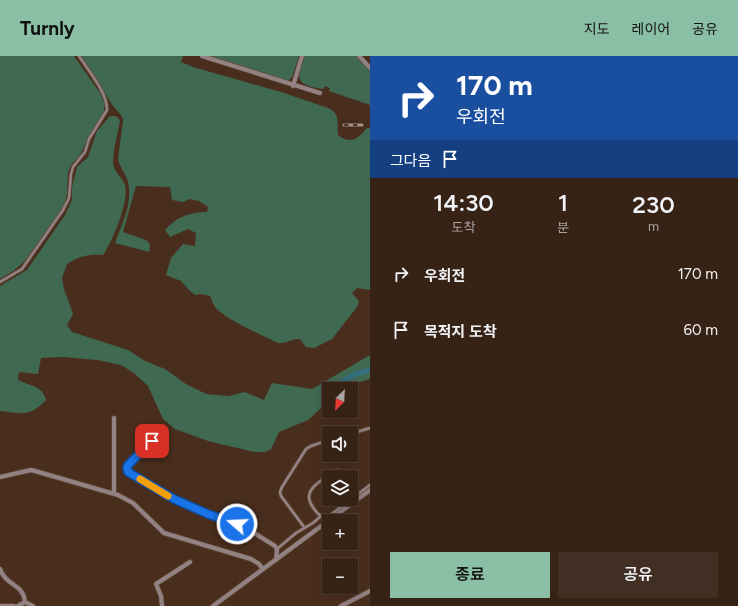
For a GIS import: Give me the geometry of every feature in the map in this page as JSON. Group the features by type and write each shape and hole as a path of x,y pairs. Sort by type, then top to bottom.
{"street":[{"path":"202,56 293,86 320,93"},
{"path":"293,86 302,56"},
{"path":"359,56 370,68"},
{"path":"114,418 114,494"},
{"path":"0,477 31,470 114,494 133,503 164,533 251,559 264,569"},
{"path":"130,474 174,499 248,529 273,544 277,549 276,560"},
{"path":"213,606 370,490"},
{"path":"162,606 161,596 156,584 190,562"},
{"path":"0,569 5,579 22,592 24,602"},
{"path":"341,606 370,590"},
{"path":"220,601 223,606"},
{"path":"18,606 24,602"},
{"path":"24,602 33,606"},
{"path":"1,606 14,606"}],"lane":[{"path":"0,282 22,269 63,210 69,198 71,174 74,167 85,152 89,139 107,110 108,105 104,95 79,56"},
{"path":"358,432 370,428"},
{"path":"130,474 127,468 128,465 152,441"},
{"path":"304,527 281,496 280,492 306,449 322,442"},
{"path":"322,481 312,488 308,494 308,499 317,514 321,516 329,516 370,485"},
{"path":"277,549 304,527 313,523 321,516"}],"green space":[{"path":"0,56 74,56 100,93 105,104 103,114 80,155 71,165 68,173 65,203 59,214 24,262 12,272 0,279"},
{"path":"81,56 183,56 181,62 193,67 281,92 328,108 337,116 338,135 347,140 357,138 367,128 370,128 370,290 357,288 352,293 359,301 357,307 332,339 314,348 306,347 300,339 278,343 238,324 224,315 215,307 210,296 201,294 195,295 181,281 166,275 171,258 183,244 195,246 196,233 188,229 170,237 165,230 169,225 184,216 207,212 208,207 199,201 190,199 183,202 172,200 170,187 136,186 123,232 146,240 150,244 149,252 115,243 124,221 129,198 128,182 118,159 123,120"},
{"path":"209,56 299,56 292,77 288,81"},
{"path":"305,56 357,56 370,70 370,105 329,91 330,88 325,86 323,89 304,84 299,78 299,74 300,67"},
{"path":"110,116 116,116 120,120 113,163 125,185 125,201 115,231 103,255 84,256 67,264 62,278 64,289 73,314 67,325 72,332 128,350 145,361 165,369 186,384 206,394 229,396 245,392 264,400 272,383 312,389 322,383 322,407 308,420 279,432 271,449 265,452 254,452 208,441 175,429 163,419 148,386 134,373 121,365 97,360 63,357 41,358 38,374 19,372 18,380 39,389 46,400 35,410 30,412 20,413 0,411 0,286 27,270 65,215 72,200 72,187 77,167 88,157 97,131"},
{"path":"370,355 370,379 359,382 324,382"}],"waterway":[{"path":"342,382 353,375 370,370"}],"railway":[{"path":"344,125 362,125"}],"slow traffic":[{"path":"140,479 168,496"}],"route":[{"path":"152,441 128,465 127,468 130,474 174,499 208,514 237,524"}]}
